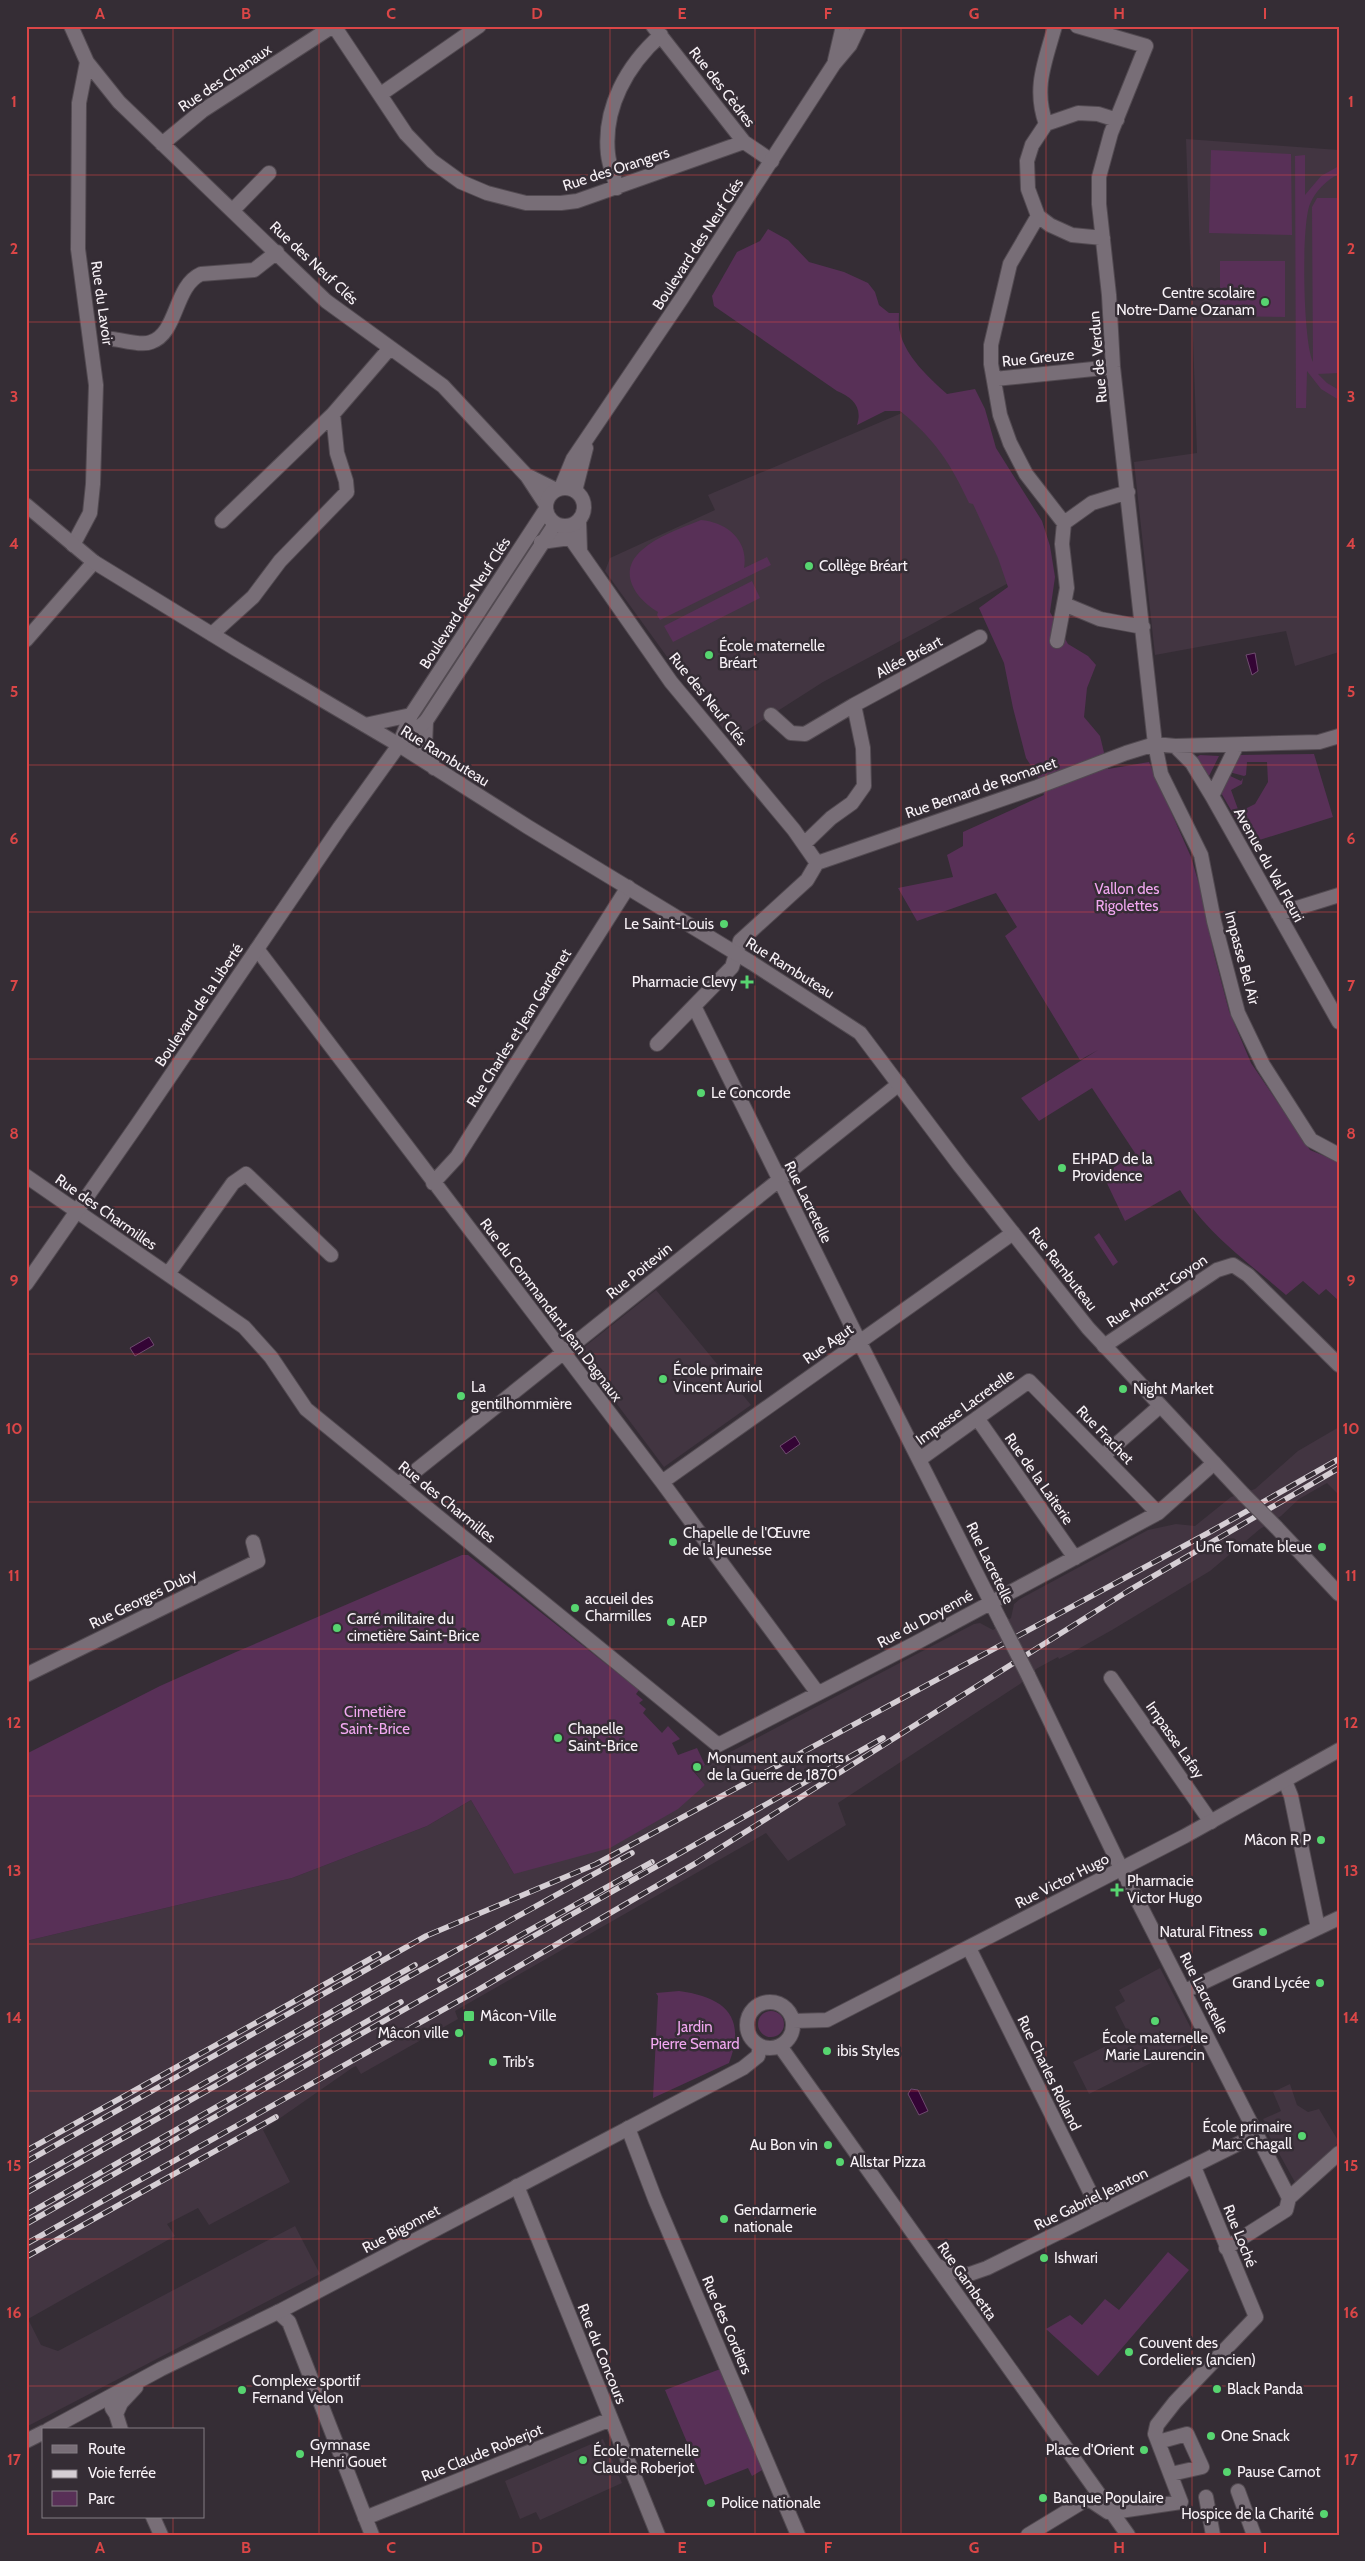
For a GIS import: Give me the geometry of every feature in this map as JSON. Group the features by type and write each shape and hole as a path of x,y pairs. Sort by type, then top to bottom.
{"street":[{"name":"Rue des Neuf Clés","path":"71,26 87,62 119,102 326,301 443,386 527,476 546,507"},
{"name":"Rue des Orangers","path":"333,26 381,94 406,134 432,161 461,182 487,193 526,203 561,204 617,188 744,142"},
{"name":"Rue des Chanaux","path":"162,144 202,111 333,26"},
{"path":"381,94 479,26"},
{"name":"Boulevard des Neuf Clés","path":"834,64 843,26"},
{"name":"Boulevard des Neuf Clés","path":"559,489 573,460 588,442 834,64 850,45 859,26"},
{"path":"1046,124 1040,106 1039,92 1055,26"},
{"name":"Rue de Verdun","path":"1077,26 1146,46 1117,120 1099,176 1114,367 1155,744"},
{"path":"617,188 608,155 609,129 614,103 634,62 657,31"},
{"name":"Rue des Cèdres","path":"657,31 744,142 772,161"},
{"name":"Rue du Lavoir","path":"73,545 82,532 90,514 94,464 96,385 78,249 79,103 87,62"},
{"path":"1103,238 1072,235 1050,225 1038,216 1028,189 1026,174 1032,145 1046,124 1078,114 1098,114 1117,120"},
{"path":"233,210 269,173"},
{"path":"1038,216 1010,264 999,303 991,346 1000,415 1010,443 1026,474 1064,524 1062,544 1067,588 1057,641"},
{"path":"112,339 150,343 162,336 186,287 194,277 201,274 254,270 277,252"},
{"path":"222,521 333,414 390,348"},
{"name":"Rue Greuze","path":"995,379 1114,367"},
{"path":"212,634 253,597 280,561 347,492 346,481 337,453 333,414"},
{"name":"Boulevard des Neuf Clés","path":"576,491 588,442"},
{"name":"Rue des Neuf Clés","path":"527,476 559,489"},
{"path":"562,529 550,519 546,507 549,497 559,489 576,491 585,504 579,521 580,551"},
{"path":"1064,524 1092,503 1128,492"},
{"name":"Rue Rambuteau","path":"26,505 94,562 399,745 860,1033 1014,1233 1104,1346 1159,1407 1339,1594"},
{"name":"Boulevard des Neuf Clés","path":"399,745 411,715 546,507"},
{"path":"541,542 579,521"},
{"name":"Rue des Neuf Clés","path":"562,529 580,551 671,682 804,844 817,863"},
{"name":"Boulevard des Neuf Clés","path":"399,745 426,721 541,542 562,529"},
{"path":"26,640 94,562"},
{"path":"1064,604 1100,620 1143,627"},
{"name":"Allée Bréart","path":"771,715 791,733 805,734 854,705 980,637"},
{"path":"804,844 831,818 852,803 864,786 864,748 854,705"},
{"path":"365,725 411,715"},
{"path":"426,721 425,746 434,768"},
{"path":"1155,744 1175,746 1319,742 1339,736"},
{"name":"Rue Bernard de Romanet","path":"817,863 1155,744"},
{"name":"Impasse Bel Air","path":"1155,744 1161,774 1201,855 1214,921 1238,1012 1263,1065 1311,1140 1339,1155"},
{"name":"Boulevard de la Liberté","path":"26,1284 340,827 399,745"},
{"path":"1212,796 1237,745"},
{"name":"Avenue du Val Fleuri","path":"1175,746 1192,763 1212,796 1339,1022"},
{"path":"657,1044 732,967 740,941 807,880 817,863"},
{"name":"Rue Charles et Jean Gardenet","path":"434,1183 457,1157 628,887"},
{"path":"1278,914 1339,895"},
{"name":"Rue du Commandant Jean Dagnaux","path":"257,949 564,1352 818,1692"},
{"name":"Rue Lacretelle","path":"694,1006 859,1342 920,1459 1122,1868 1289,2198"},
{"name":"Rue Poitevin","path":"399,1484 899,1084"},
{"path":"168,1274 233,1183 246,1174 331,1255"},
{"name":"Rue des Charmilles","path":"26,1176 244,1327 271,1357 306,1409 718,1744"},
{"name":"Rue Agut","path":"662,1482 1014,1233"},
{"name":"Rue Monet-Goyon","path":"1104,1346 1217,1270 1233,1265 1248,1275 1339,1365"},
{"name":"Impasse Lacretelle","path":"920,1459 1029,1381"},
{"name":"Rue Frachet","path":"1029,1381 1158,1513"},
{"path":"1103,1456 1159,1407"},
{"name":"Rue de la Laiterie","path":"978,1418 1075,1558"},
{"name":"Rue du Doyenné","path":"718,1744 992,1603 1158,1513 1214,1463"},
{"name":"Rue Georges Duby","path":"26,1675 258,1561 253,1542"},
{"name":"Impasse Lafay","path":"1111,1678 1161,1746 1211,1822"},
{"name":"Rue Victor Hugo","path":"793,2021 827,2020 970,1948 1211,1822 1339,1750"},
{"path":"1285,1781 1291,1796 1318,1928"},
{"path":"1185,1991 1339,1918"},
{"name":"Rue Charles Rolland","path":"970,1948 1100,2212"},
{"path":"768,2002 784,2007 793,2021 792,2034 780,2046 767,2048 760,2046 751,2038 747,2027 750,2015 760,2005 768,2002"},
{"name":"Rue Bigonnet","path":"52,2428 161,2369 278,2312 743,2068 758,2056 760,2046"},
{"name":"Rue Gambetta","path":"780,2046 1128,2535"},
{"name":"Rue des Cordiers","path":"628,2128 659,2208 798,2535"},
{"name":"Rue Gabriel Jeanton","path":"937,2266 967,2275 988,2268 1256,2135"},
{"path":"1227,2247 1286,2210 1289,2198 1338,2157"},
{"name":"Rue Loché","path":"1158,2442 1154,2434 1157,2425 1175,2402 1256,2317 1194,2167"},
{"name":"Rue du Concours","path":"517,2186 658,2535"},
{"path":"278,2312 289,2322 372,2535"},
{"path":"116,2414 121,2403 134,2388 161,2369"},
{"path":"104,2400 116,2414 121,2428"},
{"name":"Rue Claude Roberjot","path":"365,2518 611,2419"},
{"path":"26,2441 42,2433"},
{"path":"1028,2535 1075,2504 1090,2500 1115,2515 1181,2502 1158,2442 1187,2434 1202,2467 1171,2474"},
{"path":"1075,2504 1081,2496 1086,2478"},
{"path":"1238,2491 1254,2535"},
{"path":"1206,2497 1213,2535"},
{"path":"153,2518 161,2535"}],"shaded area":[{"name":"Centre scolaire Notre-Dame Ozanam","path":"1186,139 1339,150 1339,652 1295,666 1286,631 1155,655 1134,462 1197,453"},
{"name":"Collège Bréart","path":"935,399 1016,579 823,682 732,740 673,665 605,571 610,558 715,510 708,495"},
{"path":"1255,653 1258,671 1252,675 1246,655"},
{"name":"École primaire Vincent Auriol","path":"656,1290 751,1405 664,1467 578,1352"},
{"path":"149,1337 154,1345 135,1356 130,1348"},
{"path":"1339,1427 1339,1495 1327,1483 1299,1499 1281,1516 1260,1529 1210,1571 1112,1630 1071,1653 1059,1659 1058,1657 1036,1669 1020,1684 838,1803 846,1825 788,1861 766,1833 455,2011 458,2019 361,2074 356,2066 352,2068 263,2130 290,2182 209,2225 198,2208 167,2224 175,2236 28,2319 41,2345 58,2351 295,2226 320,2274 26,2427 26,1941 292,1878 427,1826 471,1800 514,1874 705,1785 694,1771 974,1624 980,1623 993,1630 1011,1618 1014,1604 1020,1599 1148,1530 1176,1524 1195,1526 1231,1497 1255,1489 1298,1451"},
{"path":"795,1436 800,1444 786,1454 780,1446"},
{"name":"École maternelle Marie Laurencin","path":"1160,1968 1197,2040 1089,2094 1073,2062 1129,2035 1115,2007 1125,2001 1119,1990"},
{"name":"École primaire Marc Chagall","path":"1290,2084 1297,2105 1308,2112 1319,2109 1339,2142 1296,2184 1266,2130 1268,2128 1263,2119 1281,2111 1273,2092"},
{"path":"911,2089 918,2090 928,2111 919,2115 908,2094"},
{"name":"École maternelle Claude Roberjot","path":"603,2439 622,2483 540,2520 536,2512 520,2519 505,2481"}],"green space":[{"path":"1211,150 1291,154 1292,235 1209,233"},
{"path":"1305,155 1305,195 1321,176 1339,166 1339,174 1321,187 1310,204 1305,235 1304,283 1307,332 1313,362 1312,207 1317,198 1339,198 1339,373 1318,374 1327,383 1339,390 1339,400 1321,389 1307,371 1306,408 1296,408 1295,156"},
{"name":"Vallon des Rigolettes","path":"768,229 788,240 809,262 844,272 868,283 875,292 879,305 889,313 899,313 899,330 907,350 926,374 947,394 975,389 985,409 996,448 1042,521 1050,546 1055,577 1050,612 1068,644 1088,656 1096,665 1087,688 1084,717 1100,736 1108,769 1149,762 1191,857 1203,898 1214,954 1229,1011 1251,1063 1310,1150 1339,1162 1339,1301 1326,1289 1319,1295 1303,1281 1286,1295 1215,1234 1180,1190 1125,1221 1103,1175 1135,1153 1092,1088 1039,1121 1021,1098 1098,1050 1080,1060 1005,936 1017,927 996,893 917,921 898,888 953,877 947,855 963,846 963,832 1044,795 1037,775 1026,758 1004,663 979,608 1008,587 998,558 973,504 969,503 948,464 923,431 900,411 885,411 857,425 859,413 852,400 714,306 712,296 737,252 760,241"},
{"path":"1220,261 1285,261 1285,317 1220,316"},
{"path":"701,520 719,524 734,534 743,549 745,558 744,568 767,557 771,565 660,620 657,615 658,612 650,607 636,592 630,576 630,567 634,558 648,545"},
{"path":"752,581 760,598 673,642 664,626"},
{"path":"1314,754 1333,817 1250,843 1220,791 1228,775 1241,781 1243,778 1242,784 1231,790 1239,812 1255,804 1268,782 1267,762 1247,762 1246,775 1244,776 1229,772 1240,755"},
{"path":"1200,755 1219,756 1207,777 1195,758"},
{"path":"1099,1233 1118,1262 1113,1266 1094,1237"},
{"name":"Cimetière Saint-Brice","path":"462,1555 468,1555 639,1690 636,1694 643,1700 639,1703 646,1709 643,1713 662,1733 668,1726 680,1739 672,1743 678,1755 697,1748 705,1765 694,1772 705,1785 678,1809 610,1848 514,1874 471,1800 427,1826 292,1878 26,1941 26,1754 160,1686"},
{"name":"Jardin Pierre Semard","path":"679,1991 708,1998 728,2012 733,2021 735,2033 734,2047 729,2063 653,2098 658,1996 656,1993"},
{"path":"771,2011 780,2015 784,2024 780,2033 771,2037 762,2033 758,2024 762,2015"},
{"path":"1168,2252 1189,2270 1098,2376 1046,2329 1070,2315 1082,2325 1105,2299 1119,2310"},
{"path":"723,2368 764,2469 752,2476 748,2468 705,2485 665,2390"}],"railway":[{"path":"26,2162 426,1936 596,1864 1208,1533 1339,1459"},
{"path":"26,2244 471,1994 696,1863 1128,1591 1339,1468"},
{"path":"26,2224 883,1738"},
{"path":"26,2193 632,1853"},
{"path":"440,1980 652,1862"},
{"path":"26,2151 379,1954"},
{"path":"26,2183 415,1965"},
{"path":"26,2215 401,2002"},
{"path":"26,2257 276,2117"}],"place":[{"name":"Centre scolaire Notre-Dame Ozanam","path":"1265,302"},
{"name":"Collège Bréart","path":"809,566"},
{"name":"École maternelle Bréart","path":"709,655"},
{"name":"Le Saint-Louis","path":"724,924"},
{"name":"Pharmacie Clevy","path":"747,982"},
{"name":"Le Concorde","path":"701,1093"},
{"name":"EHPAD de la Providence","path":"1062,1168"},
{"name":"École primaire Vincent Auriol","path":"663,1379"},
{"name":"Night Market","path":"1123,1389"},
{"name":"La gentilhommière","path":"461,1396"},
{"name":"Chapelle de l'Œuvre de la Jeunesse","path":"673,1542"},
{"name":"Une Tomate bleue","path":"1322,1547"},
{"name":"accueil des Charmilles","path":"575,1608"},
{"name":"AEP","path":"671,1622"},
{"name":"Carré militaire du cimetière Saint-Brice","path":"337,1628"},
{"name":"Chapelle Saint-Brice","path":"558,1738"},
{"name":"Monument aux morts de la Guerre de 1870","path":"697,1767"},
{"name":"Mâcon R P","path":"1321,1840"},
{"name":"Pharmacie Victor Hugo","path":"1117,1890"},
{"name":"Natural Fitness","path":"1263,1932"},
{"name":"Grand Lycée","path":"1320,1983"},
{"name":"Mâcon-Ville","path":"469,2016"},
{"name":"École maternelle Marie Laurencin","path":"1155,2021"},
{"name":"Mâcon ville","path":"459,2033"},
{"name":"ibis Styles","path":"827,2051"},
{"name":"Trib's","path":"493,2062"},
{"name":"École primaire Marc Chagall","path":"1302,2136"},
{"name":"Au Bon vin","path":"828,2145"},
{"name":"Allstar Pizza","path":"840,2162"},
{"name":"Gendarmerie nationale","path":"724,2219"},
{"name":"Ishwari","path":"1044,2258"},
{"name":"Couvent des Cordeliers (ancien)","path":"1129,2352"},
{"name":"Black Panda","path":"1217,2389"},
{"name":"Complexe sportif Fernand Velon","path":"242,2390"},
{"name":"One Snack","path":"1211,2436"},
{"name":"Place d'Orient","path":"1144,2450"},
{"name":"Gymnase Henri Gouet","path":"300,2454"},
{"name":"École maternelle Claude Roberjot","path":"583,2460"},
{"name":"Pause Carnot","path":"1227,2472"},
{"name":"Banque Populaire","path":"1043,2498"},
{"name":"Police nationale","path":"711,2503"},
{"name":"Hospice de la Charité","path":"1324,2514"}]}
